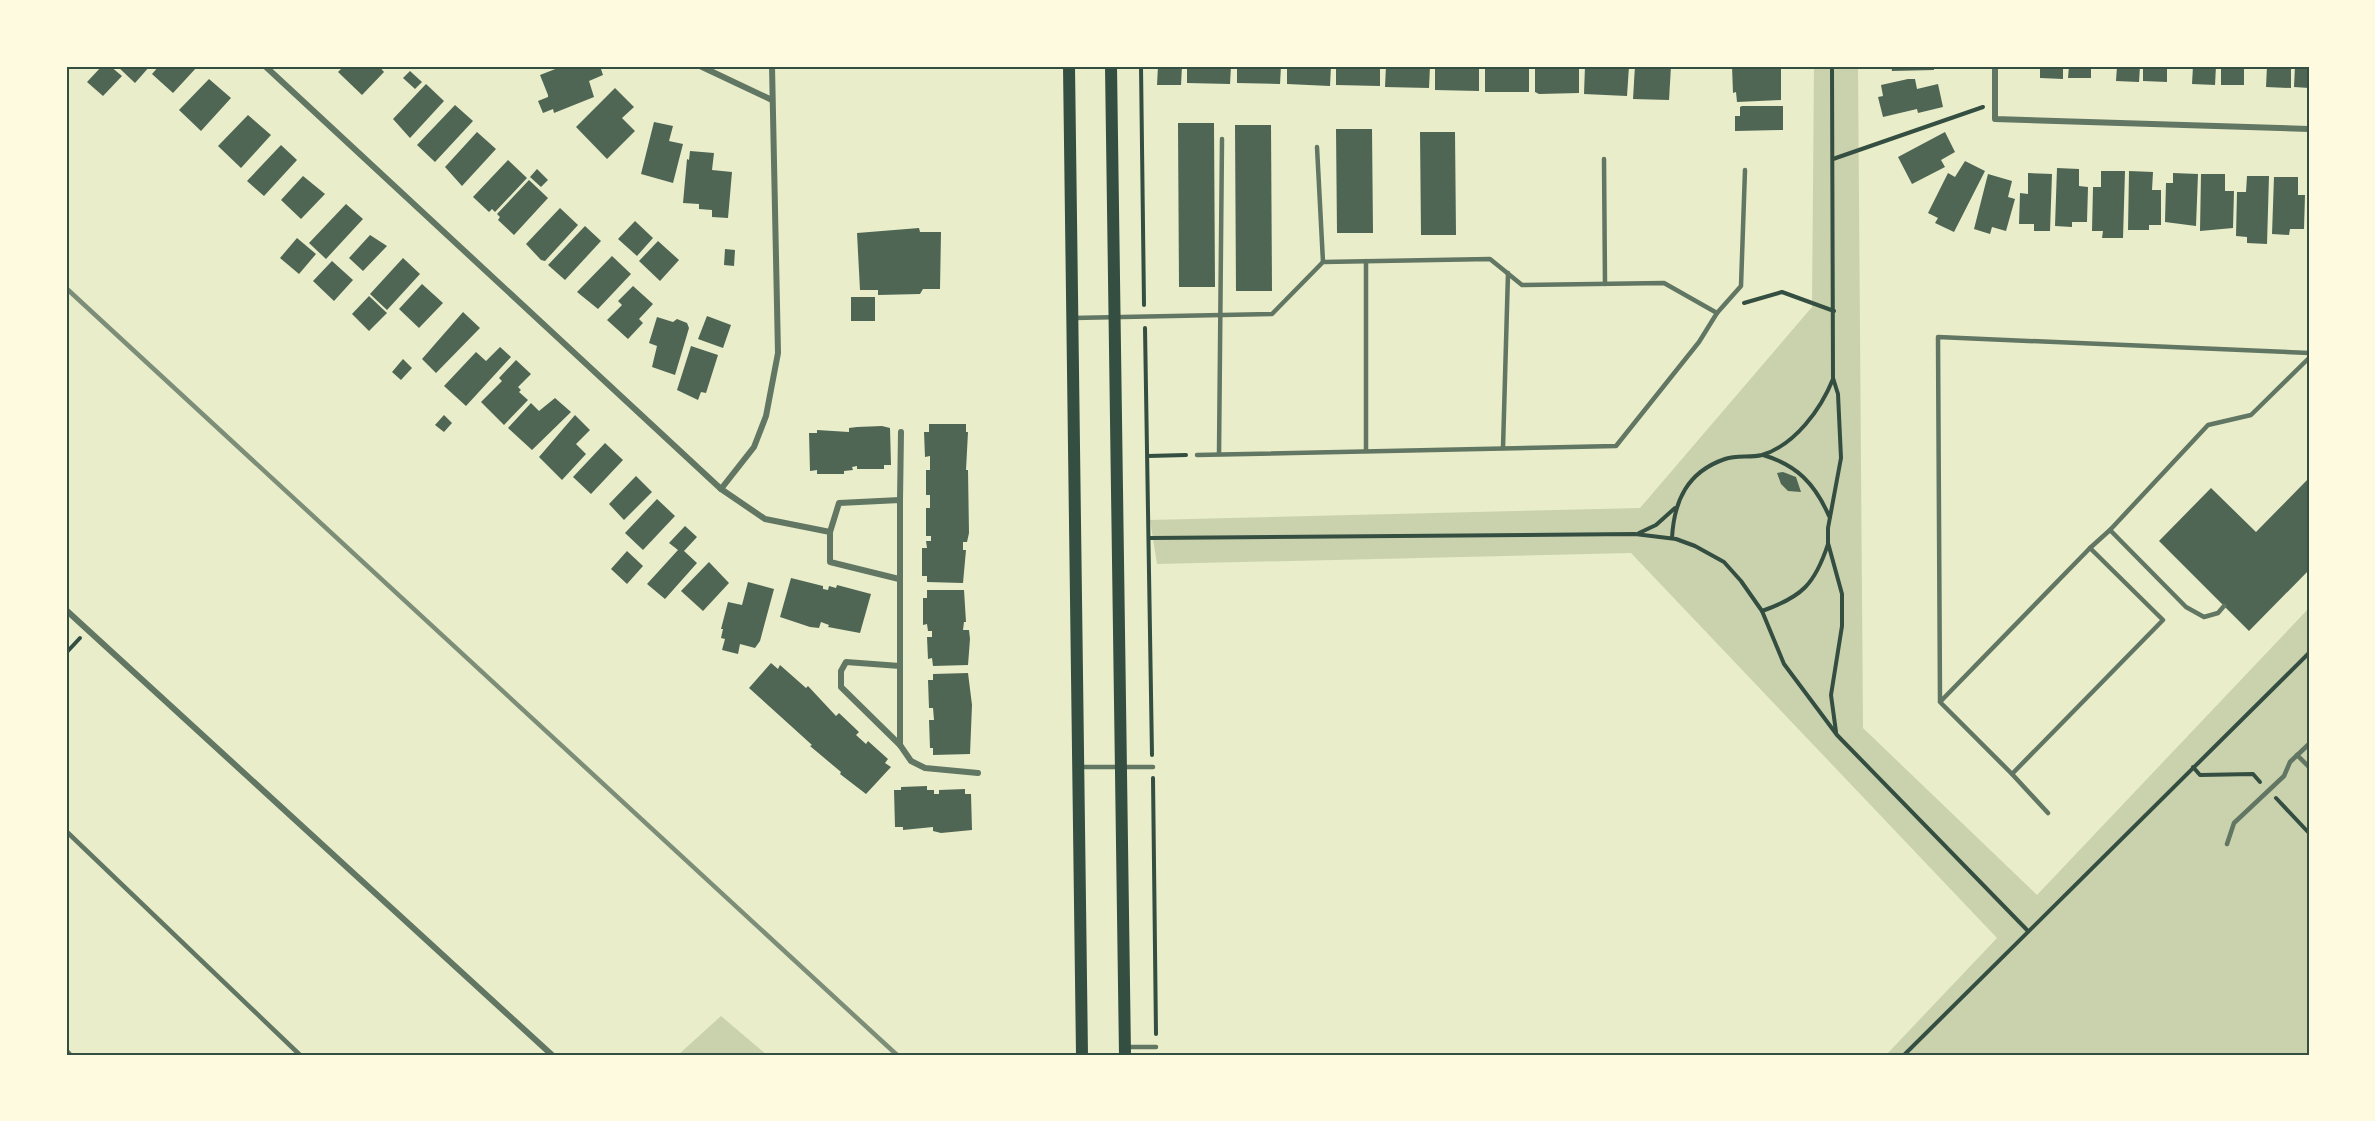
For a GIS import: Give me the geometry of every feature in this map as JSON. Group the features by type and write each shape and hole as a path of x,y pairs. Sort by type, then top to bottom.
{"main road":[{"path":"1069,66 1082,1055"},
{"path":"1111,66 1125,1051"}],"street":[{"path":"265,66 721,489 765,519 830,532"},
{"path":"700,66 772,100"},
{"path":"721,489 754,447 766,416 778,353 772,66"},
{"path":"1995,66 1995,119 2309,129"},
{"path":"900,745 901,432"},
{"path":"899,579 830,562 830,532 839,503 900,500"},
{"path":"66,610 552,1055"},
{"path":"900,666 846,662 842,671 841,687 900,745 911,761 925,768 978,773"}],"lane":[{"path":"1219,454 1222,139"},
{"path":"1317,147 1323,262"},
{"path":"1605,159 1605,284"},
{"path":"1197,455 1616,446 1699,342 1717,313 1741,286 1745,170"},
{"path":"1073,318 1272,314 1323,262 1490,260 1522,285 1664,283 1717,313"},
{"path":"1366,261 1366,451"},
{"path":"1503,448 1508,273"},
{"path":"2048,813 1940,702 1938,337 2309,353"},
{"path":"1940,702 2110,530 2208,425 2251,416 2309,358"},
{"path":"2110,530 2186,607 2204,616 2218,613 2224,606"},
{"path":"2012,774 2163,620 2090,548"},
{"path":"2227,844 2234,823 2284,776 2290,762 2309,744"},
{"path":"2297,755 2309,767"},
{"path":"1078,767 1152,767"},
{"path":"66,831 300,1055"},
{"path":"1125,1051 1156,1047"}],"path":[{"path":"1140,66 1150,538 1156,1047"},
{"path":"1832,66 1833,378 1838,394 1841,458 1829,518 1828,543 1842,603 1842,626 1831,696 1837,735"},
{"path":"1833,159 1995,102"},
{"path":"1717,313 1782,292 1834,311"},
{"path":"1762,454 1805,426 1822,403 1833,378"},
{"path":"1672,538 1676,508 1684,490 1708,466 1726,458 1762,454 1783,461 1805,477 1822,502 1829,518"},
{"path":"1148,456 1197,455"},
{"path":"1635,534 1656,525 1676,508"},
{"path":"1150,538 1635,534 1672,538 1695,546 1724,562 1741,581 1762,611 1784,664 1837,735 2028,931"},
{"path":"1762,611 1777,606 1804,590 1815,577 1828,543"},
{"path":"1904,1055 2309,653"},
{"path":"2193,767 2200,775 2253,774 2261,783"},
{"path":"2277,798 2309,833"}],"green space":[{"path":"1814,66 1858,66 1863,728 2037,895 2309,608 2309,1055 1886,1055 1997,938 1631,553 1157,564 1150,520 1640,508 1812,307"},
{"path":"721,1016 767,1055 678,1055"}],"building":[{"path":"102,66 110,66 122,76 103,96 87,82"},
{"path":"117,66 150,66 135,83"},
{"path":"159,66 197,67 173,93 152,74"},
{"path":"344,66 379,66 384,72 362,95 338,72"},
{"path":"563,66 600,66 603,75 589,81 594,97 554,113 553,109 543,113 538,101 548,95 540,75"},
{"path":"1158,66 1182,66 1181,85 1157,85"},
{"path":"1187,66 1231,66 1230,84 1187,83"},
{"path":"1237,66 1281,66 1280,84 1237,83"},
{"path":"1287,66 1331,66 1330,86 1287,84"},
{"path":"1336,66 1380,66 1380,86 1336,85"},
{"path":"1386,66 1430,66 1429,88 1385,87"},
{"path":"1435,66 1479,66 1479,91 1435,90"},
{"path":"1485,66 1529,66 1529,92 1485,92"},
{"path":"1535,66 1579,66 1579,93 1539,94 1535,92"},
{"path":"1585,66 1629,66 1627,96 1584,94"},
{"path":"1635,66 1671,66 1669,100 1633,99"},
{"path":"1732,66 1781,66 1781,100 1737,102 1736,92 1733,93"},
{"path":"1891,66 1934,66 1934,70 1892,71"},
{"path":"2040,66 2063,66 2063,79 2040,78"},
{"path":"2069,66 2091,66 2091,78 2068,78"},
{"path":"2117,66 2140,66 2139,82 2116,81"},
{"path":"2143,66 2167,66 2167,82 2143,81"},
{"path":"2193,66 2216,66 2215,85 2192,84"},
{"path":"2221,66 2244,66 2244,85 2221,85"},
{"path":"2267,66 2291,66 2291,88 2266,87"},
{"path":"2295,66 2309,66 2309,88 2294,87"},
{"path":"410,71 422,82 415,89 403,78"},
{"path":"209,79 231,98 201,131 179,110"},
{"path":"1915,79 1917,89 1938,84 1943,107 1918,113 1917,109 1883,117 1878,97 1883,96 1881,85"},
{"path":"426,84 444,101 410,138 393,119"},
{"path":"615,88 634,107 622,118 635,131 607,159 576,127"},
{"path":"455,105 473,121 435,162 417,145"},
{"path":"1742,106 1783,106 1783,130 1735,131 1735,116 1740,116"},
{"path":"248,115 271,135 241,168 218,146"},
{"path":"654,122 673,126 669,141 683,144 673,183 641,174"},
{"path":"1178,123 1214,123 1215,287 1179,287"},
{"path":"1235,125 1271,125 1272,291 1236,291"},
{"path":"1336,129 1372,129 1373,233 1337,233"},
{"path":"477,132 496,149 462,186 445,167"},
{"path":"1420,132 1455,132 1456,235 1421,235"},
{"path":"1945,132 1955,152 1941,160 1945,167 1912,184 1898,157"},
{"path":"281,145 297,160 264,196 247,181"},
{"path":"690,151 714,153 712,170 732,172 728,218 712,217 712,210 699,209 699,204 683,203 687,159 689,160"},
{"path":"508,160 527,178 495,212 492,209 489,212 473,197"},
{"path":"1965,161 1985,171 1954,232 1935,223 1938,218 1928,213 1948,173 1955,177"},
{"path":"2057,168 2079,169 2079,186 2088,187 2087,222 2072,222 2072,227 2055,226"},
{"path":"537,169 548,180 541,187 530,177"},
{"path":"2101,171 2125,171 2123,238 2102,238 2103,231 2092,231 2093,187 2101,187"},
{"path":"2129,171 2153,172 2152,190 2161,190 2161,225 2149,225 2149,230 2128,230"},
{"path":"2028,173 2052,174 2050,231 2034,231 2034,224 2019,224 2020,193 2028,194"},
{"path":"2173,173 2198,174 2196,226 2165,222 2166,183 2173,183"},
{"path":"1988,174 2012,181 2008,197 2015,199 2006,231 1992,227 1990,234 1974,229"},
{"path":"2201,174 2225,174 2225,191 2234,191 2233,228 2200,231"},
{"path":"303,176 325,194 301,219 281,200"},
{"path":"2247,176 2269,176 2267,244 2247,243 2247,237 2236,236 2237,192 2246,192"},
{"path":"2274,177 2298,177 2298,195 2305,195 2304,229 2290,229 2289,235 2272,234"},
{"path":"529,180 548,198 514,235 498,220 500,217 497,214"},
{"path":"346,204 363,219 326,259 309,243"},
{"path":"560,208 578,225 545,261 541,260 526,244"},
{"path":"635,221 653,238 637,256 618,239"},
{"path":"585,226 601,241 565,280 548,265"},
{"path":"919,228 920,232 941,232 940,289 923,289 920,294 878,295 878,290 860,290 857,233"},
{"path":"370,235 387,246 363,271 349,258"},
{"path":"297,238 316,254 299,274 280,258"},
{"path":"658,241 679,260 660,281 639,261"},
{"path":"725,249 735,250 734,266 724,265"},
{"path":"612,256 631,274 598,309 577,292"},
{"path":"403,258 420,274 387,310 370,294"},
{"path":"332,261 353,280 334,301 313,281"},
{"path":"422,284 443,303 419,328 399,309"},
{"path":"633,286 653,304 639,319 643,323 628,339 607,320 622,305 618,301"},
{"path":"369,296 387,313 369,331 352,314"},
{"path":"851,297 875,297 875,321 851,321"},
{"path":"463,312 480,328 436,373 422,359"},
{"path":"707,316 731,325 723,348 698,339"},
{"path":"657,317 673,322 677,319 687,323 689,328 675,375 652,367 657,346 649,343"},
{"path":"691,346 718,355 706,393 701,392 698,400 677,390"},
{"path":"500,347 511,357 466,406 444,386 476,352 486,361"},
{"path":"403,359 412,368 401,380 392,372"},
{"path":"516,360 531,374 518,387 521,390 519,392 528,400 504,425 481,402 502,381 499,378"},
{"path":"555,398 571,412 532,450 508,428 531,403 539,411"},
{"path":"444,415 452,423 444,432 435,425"},
{"path":"575,415 590,430 576,444 586,454 562,480 539,457"},
{"path":"929,424 966,424 966,432 968,432 966,470 968,470 969,533 967,542 963,542 963,550 966,550 963,583 927,582 927,576 922,576 922,548 927,548 926,541 931,541 931,536 926,536 926,508 930,508 930,495 926,495 926,470 930,470 930,456 925,457 924,432 929,432"},
{"path":"882,426 890,428 891,465 884,465 884,469 857,469 857,466 852,467 853,470 844,471 844,474 817,474 817,470 810,471 809,433 817,433 817,430 849,432 849,428"},
{"path":"605,443 623,460 591,494 573,477"},
{"path":"1783,472 1796,477 1801,492 1788,491 1781,484 1777,473"},
{"path":"636,476 652,492 624,520 609,504"},
{"path":"2309,478 2309,570 2249,631 2159,541 2211,488 2256,532"},
{"path":"657,499 675,516 643,550 625,533"},
{"path":"685,526 697,537 684,551 697,563 665,599 647,584 678,550 669,543"},
{"path":"627,551 643,566 627,584 611,569"},
{"path":"709,562 729,583 703,611 681,591"},
{"path":"791,578 823,586 823,589 828,590 829,586 836,588 837,585 871,594 860,633 828,627 829,625 821,622 819,628 810,627 780,617"},
{"path":"748,582 774,589 760,641 755,648 740,644 738,654 722,650 725,639 721,638 723,629 721,629 728,602 742,605"},
{"path":"927,590 964,590 966,622 964,622 963,630 969,630 970,639 968,665 933,666 932,658 928,659 927,637 932,637 932,631 928,631 927,624 923,625 923,598 927,598"},
{"path":"771,663 778,669 780,665 806,688 808,686 836,716 839,713 859,732 856,735 866,744 868,741 888,759 885,763 891,767 866,794 840,774 841,772 749,688"},
{"path":"968,673 972,705 970,754 933,755 933,748 930,748 929,720 934,720 933,708 929,708 928,680 933,680 933,674"},
{"path":"927,786 927,790 934,790 934,794 939,794 939,790 965,789 965,794 971,794 972,830 941,833 933,831 933,827 903,830 903,827 895,827 894,790 901,790 901,787"}],"railway":[{"path":"66,288 897,1055"}]}
